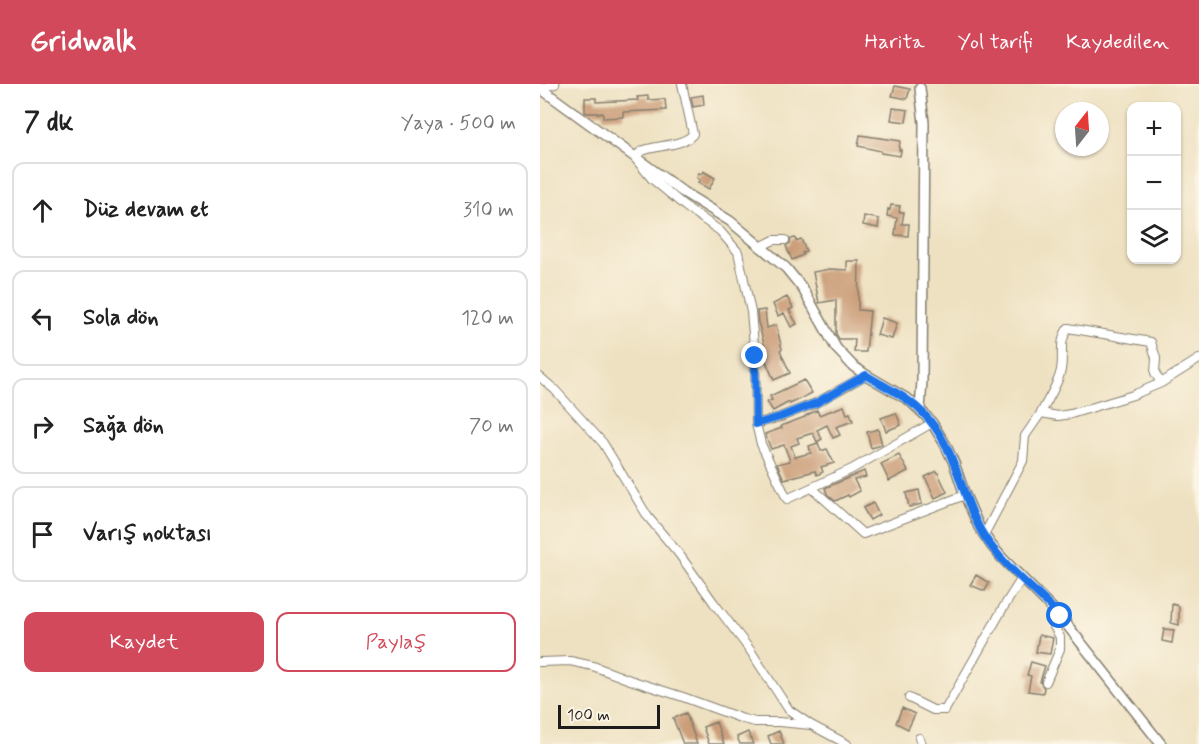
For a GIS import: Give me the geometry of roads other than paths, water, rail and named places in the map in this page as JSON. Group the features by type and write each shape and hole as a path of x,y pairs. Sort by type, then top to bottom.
{"street":[{"path":"540,88 555,84"},
{"path":"634,157 648,150 691,138 693,134 682,84"},
{"path":"540,88 683,192 730,221 786,268 803,289 836,348 853,366 909,400 932,423 954,463 965,495 984,536 1002,558 1050,605 1161,744"},
{"path":"920,88 924,123 920,410"},
{"path":"634,157 652,179 720,231 738,252 751,312 755,356 756,424 761,444 787,499 852,469 932,423"},
{"path":"760,247 774,240 785,240"},
{"path":"984,536 1023,461 1025,436 1041,413 1054,388 1061,370 1063,336 1068,328 1151,342 1156,358 1155,374 1161,383"},
{"path":"1041,413 1058,416 1071,414 1133,395 1161,383 1199,359"},
{"path":"756,424 816,403 866,375"},
{"path":"540,377 555,390 603,443 648,517 679,554 750,650 789,711 847,744"},
{"path":"812,488 863,534 965,495"},
{"path":"909,698 933,710 945,710 1022,578"},
{"path":"1046,682 1060,649 1060,637 1053,625 1050,605"},
{"path":"540,662 570,661 593,666 754,722 810,725"}]}
